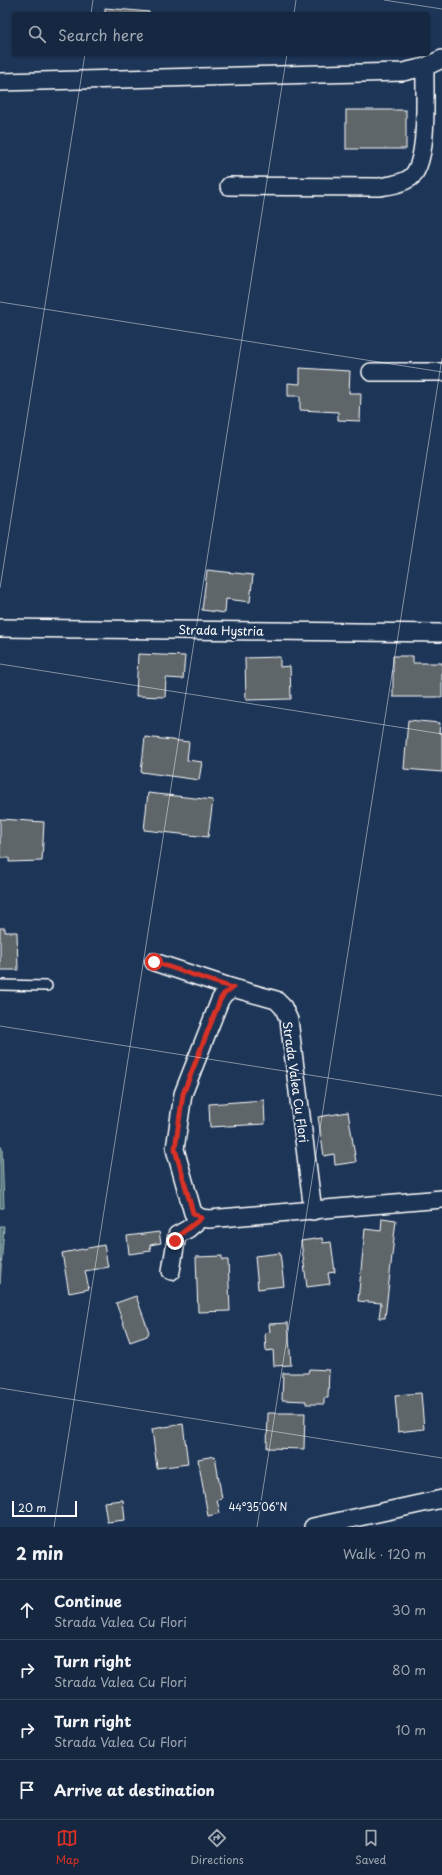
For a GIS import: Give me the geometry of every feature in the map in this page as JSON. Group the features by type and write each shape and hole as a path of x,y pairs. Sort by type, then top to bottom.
{"street":[{"path":"0,82 403,72 425,66 442,58"},
{"path":"229,186 380,187 400,183 411,177 418,168 422,155 425,130 425,66"},
{"path":"371,372 442,372"},
{"name":"Strada Hystria","path":"0,628 442,633"},
{"name":"Strada Valea Cu Flori","path":"154,962 233,988 276,1000 283,1007 289,1020 313,1211"},
{"path":"233,988 224,994 220,1000 183,1094 175,1149 193,1213 201,1218 209,1219 442,1199"},
{"path":"171,1270 175,1241 178,1235 201,1218"},
{"path":"313,1527 442,1499"}],"lane":[{"path":"0,985 47,986"}],"green space":[{"path":"0,1147 2,1147 4,1208 0,1208"},
{"path":"0,1226 4,1226 0,1284"}],"building":[{"path":"105,8 149,12 105,12"},
{"path":"346,110 406,110 406,149 346,149"},
{"path":"300,368 350,371 349,393 361,393 360,421 338,420 338,412 300,410 300,396 288,396 288,383 300,384"},
{"path":"207,570 253,575 250,602 226,599 225,613 202,610"},
{"path":"138,654 185,656 183,679 166,678 165,697 136,696"},
{"path":"393,656 413,656 413,663 442,663 442,697 393,697"},
{"path":"280,657 280,667 290,666 291,699 246,700 245,658"},
{"path":"408,720 440,723 439,733 442,733 442,772 404,769"},
{"path":"145,737 189,742 187,760 202,762 199,780 141,772"},
{"path":"148,793 213,800 208,837 144,830"},
{"path":"0,819 44,822 42,861 9,862 9,858 0,858"},
{"path":"0,928 5,928 5,932 17,932 18,970 0,970"},
{"path":"264,1100 265,1124 210,1127 209,1104"},
{"path":"348,1112 356,1162 335,1165 334,1154 324,1156 318,1117"},
{"path":"382,1218 396,1220 385,1318 379,1318 381,1303 358,1301 365,1229 381,1231"},
{"path":"159,1232 161,1243 150,1245 151,1251 129,1254 127,1236"},
{"path":"322,1238 323,1243 331,1242 335,1272 328,1273 330,1284 307,1287 301,1241"},
{"path":"104,1245 108,1267 85,1271 89,1289 69,1293 62,1253"},
{"path":"280,1253 284,1286 258,1289 255,1256"},
{"path":"222,1256 222,1260 228,1260 230,1311 198,1312 196,1257"},
{"path":"136,1296 149,1332 147,1336 130,1342 116,1303"},
{"path":"288,1323 291,1365 274,1366 273,1350 266,1351 265,1333 270,1332 269,1324"},
{"path":"309,1369 329,1370 328,1398 324,1398 324,1404 306,1404 306,1401 282,1400 283,1373 308,1373"},
{"path":"421,1393 424,1429 398,1432 395,1395"},
{"path":"268,1413 305,1413 304,1449 267,1448"},
{"path":"183,1424 188,1464 157,1468 152,1429"},
{"path":"215,1456 222,1499 217,1500 220,1513 208,1516 198,1459"},
{"path":"123,1500 125,1520 107,1522 104,1502"}],"route":[{"path":"154,962 233,988 224,994 220,1000 183,1094 175,1149 193,1213 201,1218 178,1235 175,1241"}]}
